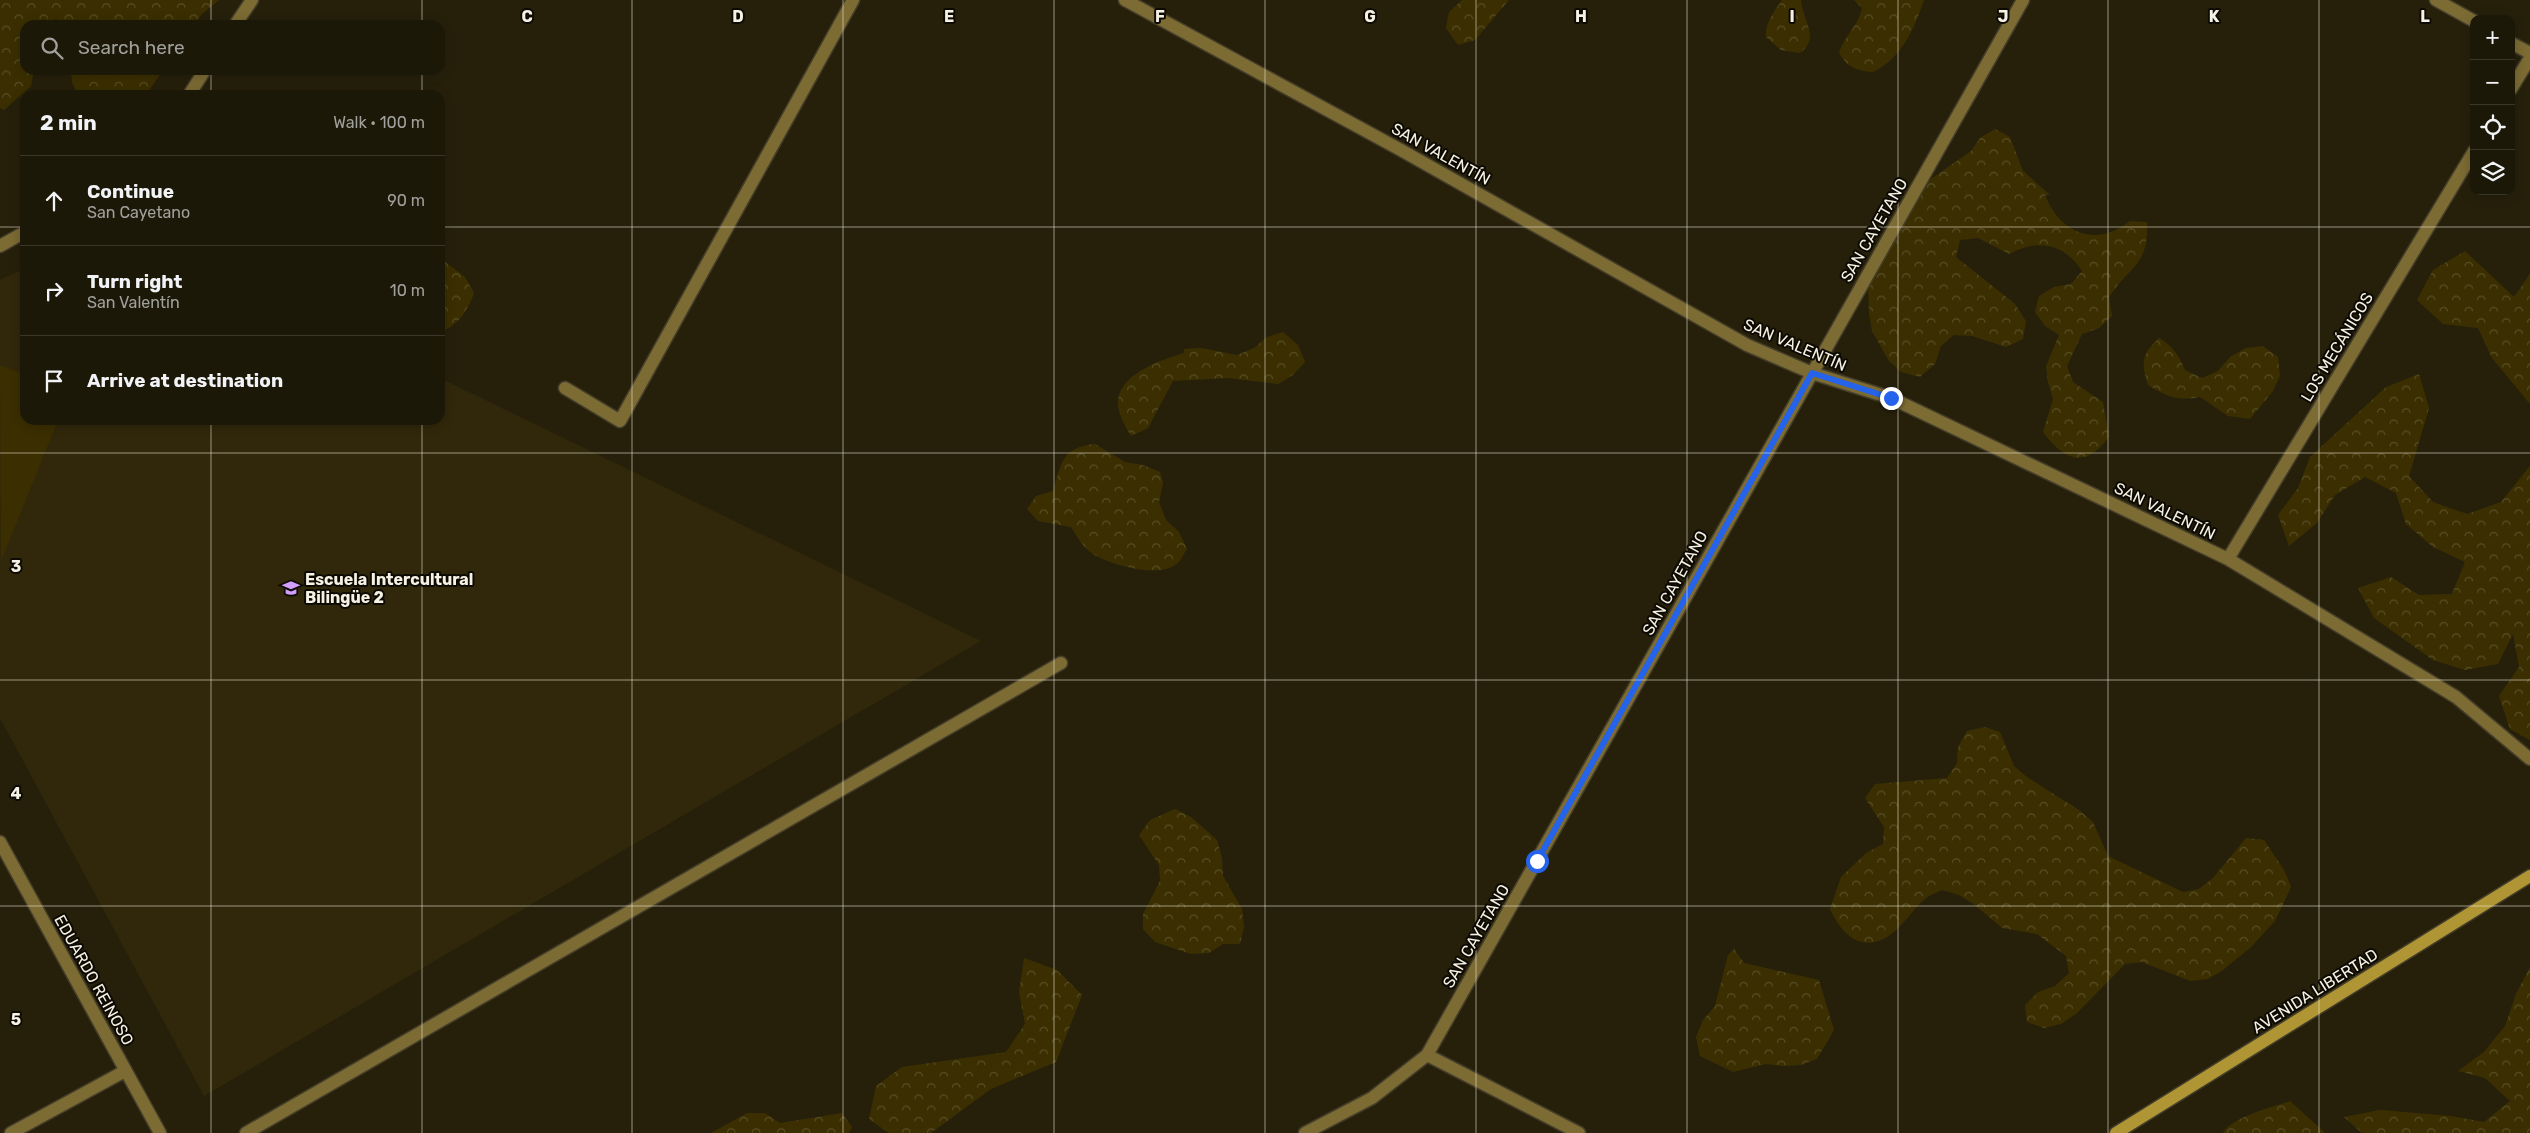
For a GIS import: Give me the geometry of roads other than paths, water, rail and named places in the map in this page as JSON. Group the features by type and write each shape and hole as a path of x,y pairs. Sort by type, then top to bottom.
{"main road":[{"name":"AVENIDA LIBERTAD","path":"2116,1133 2530,876"}],"street":[{"path":"238,20 252,0"},
{"path":"565,388 620,421 853,0"},
{"name":"SAN VALENTÍN","path":"1125,0 1399,149 1747,345 1812,373 1891,398 2228,559 2456,697 2530,759"},
{"name":"SAN CAYETANO","path":"1304,1133 1372,1098 1427,1055 2023,0"},
{"path":"2436,0 2470,19"},
{"path":"2515,44 2530,53"},
{"path":"2515,82 2530,58"},
{"path":"192,90 202,75"},
{"name":"LOS MECÁNICOS","path":"2228,559 2470,158"},
{"path":"0,246 20,235"},
{"path":"246,1133 1061,663"},
{"name":"EDUARDO REINOSO","path":"0,842 160,1133"},
{"path":"1427,1055 1579,1133"},
{"path":"10,1133 125,1071"}],"place":[{"name":"Escuela Intercultural Bilingüe 2","path":"291,588"}]}
